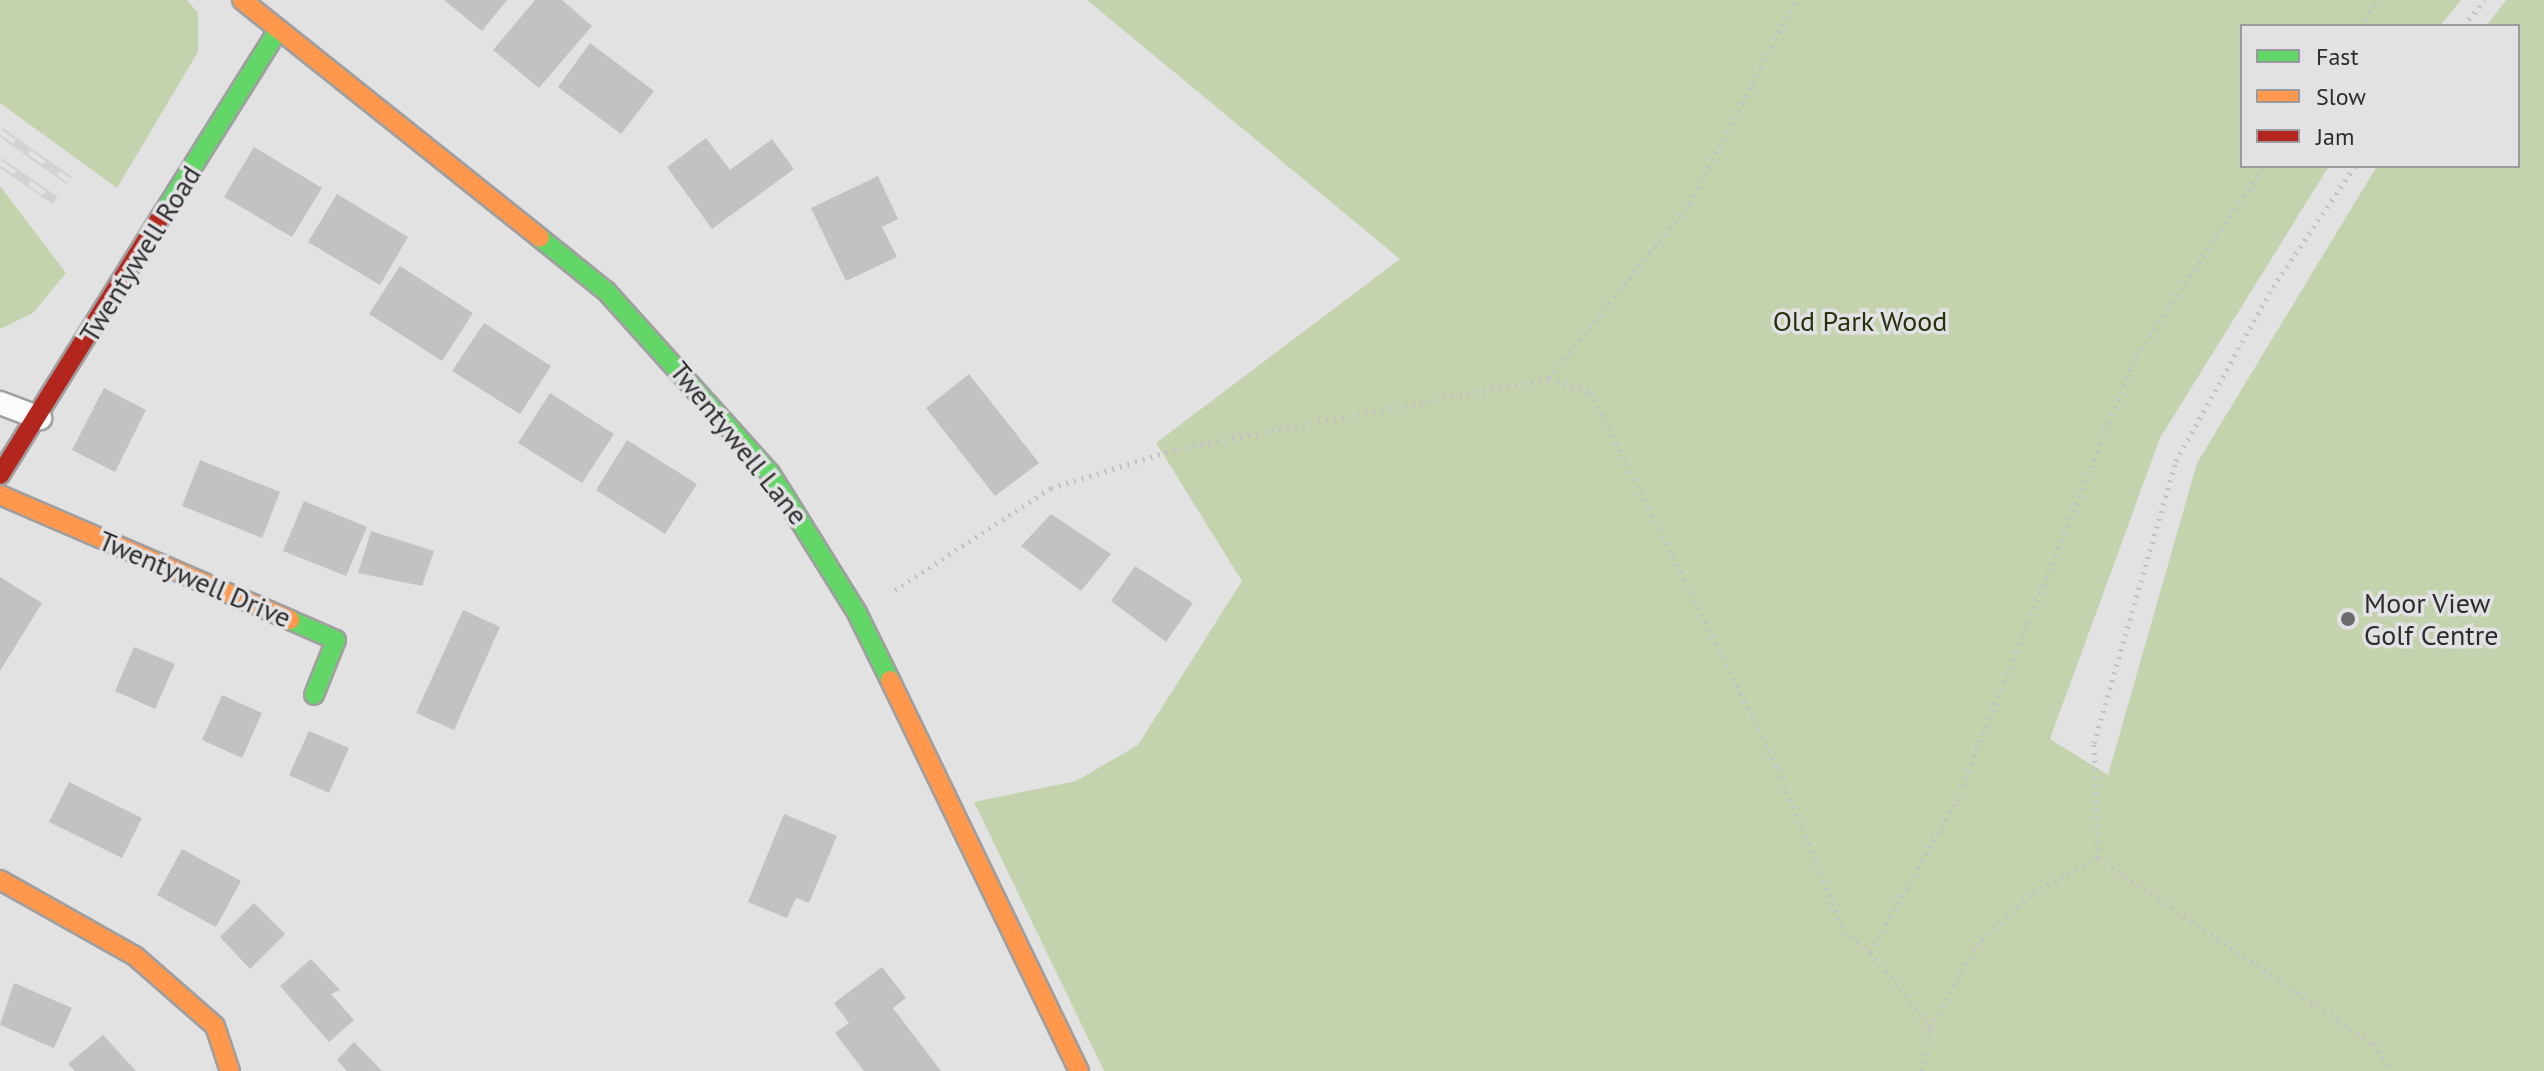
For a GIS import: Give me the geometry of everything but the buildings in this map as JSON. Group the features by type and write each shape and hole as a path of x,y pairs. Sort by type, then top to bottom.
{"street":[{"name":"Twentywell Lane","path":"242,0 606,291 770,473 857,613 1079,1071"},
{"name":"Twentywell Road","path":"0,475 40,418 278,30"},
{"name":"Twentywell Drive","path":"0,495 336,640 314,695"},
{"path":"0,880 135,956 215,1026 230,1071"}],"lane":[{"path":"0,403 40,418"}],"path":[{"path":"1549,378 1690,203 1796,0"},
{"path":"2361,24 2379,0"},
{"path":"2466,24 2484,0"},
{"path":"1870,952 1956,801 2136,356 2263,168"},
{"path":"2098,858 2094,743 2176,461 2273,287 2354,168"},
{"path":"903,586 1051,488 1177,449 1549,378 1591,392 1778,769 1844,932 1870,952 1931,1028"},
{"path":"1922,1071 1931,1028 1976,945 2033,892 2098,858"},
{"path":"2098,858 2373,1044 2391,1071"}],"green space":[{"path":"0,0 187,0 198,13 198,52 117,188 0,103"},
{"name":"Old Park Wood","path":"1087,0 2461,0 2442,24 2240,24 2240,168 2328,168 2160,438 2050,739 2108,775 2197,463 2376,168 2520,168 2520,24 2488,24 2506,0 2544,0 2544,1071 1104,1071 974,802 1076,781 1138,745 1242,581 1156,443 1400,259"},
{"path":"0,186 66,273 33,313 0,329"}],"railway":[{"path":"0,131 69,180"},
{"path":"0,162 55,200"}],"traffic: fast":[{"path":"164,212 278,30"},
{"path":"540,238 606,291 770,473 857,613 890,680"},
{"path":"290,620 336,640 314,695"}],"traffic: slow":[{"path":"242,0 540,238"},
{"path":"0,495 290,620"},
{"path":"890,680 1079,1071"},
{"path":"0,880 135,956 215,1026 230,1071"}],"traffic: jam":[{"path":"0,475 164,212"}],"place":[{"name":"Moor View Golf Centre","path":"2348,619"}]}
